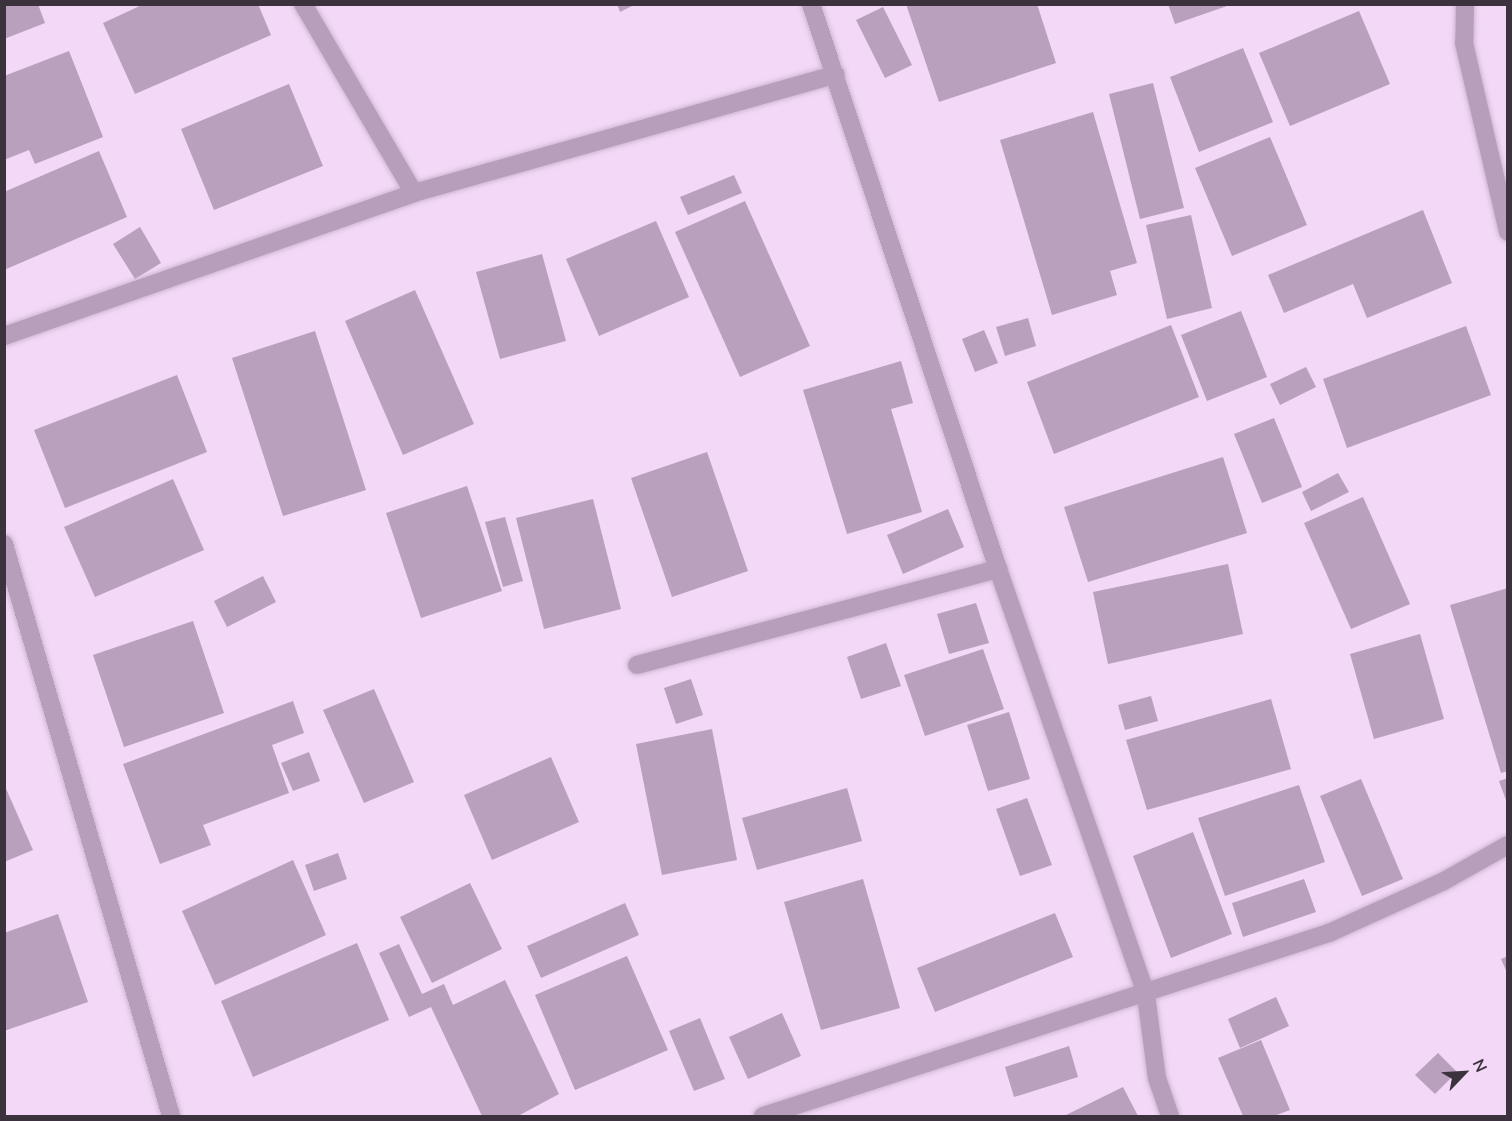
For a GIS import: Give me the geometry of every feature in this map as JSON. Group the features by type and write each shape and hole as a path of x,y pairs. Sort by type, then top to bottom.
{"street":[{"path":"303,4 414,193"},
{"path":"811,4 998,569 1146,995 1157,1078 1170,1116"},
{"path":"1465,4 1464,43 1508,232"},
{"path":"4,336 414,193 836,74"},
{"path":"4,544 171,1116"},
{"path":"637,665 998,569"},
{"path":"763,1116 1146,995 1329,933 1444,881 1508,845"}],"building":[{"path":"4,4 38,4 45,23 4,39"},
{"path":"144,4 258,4 271,35 135,94 103,23"},
{"path":"617,4 636,4 620,12"},
{"path":"906,4 1037,4 1056,63 939,102"},
{"path":"1168,4 1230,4 1230,5 1175,24"},
{"path":"883,7 912,65 885,78 856,20"},
{"path":"1359,11 1390,84 1290,126 1259,53"},
{"path":"1243,48 1273,122 1199,152 1170,77"},
{"path":"69,51 103,137 35,164 29,150 4,160 4,76"},
{"path":"1153,83 1184,208 1140,219 1109,94"},
{"path":"289,84 323,166 214,210 181,129"},
{"path":"1093,112 1137,263 1110,271 1117,295 1052,315 1000,140"},
{"path":"1270,137 1307,225 1232,256 1195,168"},
{"path":"99,151 127,217 4,270 4,192"},
{"path":"734,175 742,193 688,215 680,197"},
{"path":"745,201 810,346 740,377 675,232"},
{"path":"1423,210 1452,283 1367,318 1353,284 1284,313 1268,275"},
{"path":"1191,215 1212,308 1167,319 1146,225"},
{"path":"656,221 689,297 599,336 566,259"},
{"path":"140,227 161,263 135,279 113,244"},
{"path":"542,254 566,341 500,359 476,272"},
{"path":"415,290 474,424 403,455 345,321"},
{"path":"1241,311 1267,377 1207,401 1181,335"},
{"path":"1028,318 1036,346 1005,356 996,327"},
{"path":"1171,325 1199,397 1054,454 1027,382"},
{"path":"1466,326 1491,395 1347,448 1323,379"},
{"path":"984,330 998,363 975,372 962,339"},
{"path":"315,331 366,490 283,516 232,358"},
{"path":"901,361 913,403 891,409 922,512 847,534 803,390"},
{"path":"1306,367 1316,387 1280,405 1270,384"},
{"path":"177,375 207,452 65,508 34,430"},
{"path":"1274,418 1302,487 1262,503 1234,434"},
{"path":"707,452 748,571 672,597 631,478"},
{"path":"1223,457 1247,533 1088,582 1064,507"},
{"path":"1338,473 1349,492 1311,511 1302,492"},
{"path":"173,479 204,550 95,597 64,527"},
{"path":"467,486 502,591 421,618 386,513"},
{"path":"1363,497 1410,604 1351,629 1304,523"},
{"path":"593,499 621,609 544,629 516,518"},
{"path":"948,509 964,547 903,574 887,535"},
{"path":"505,517 523,581 503,587 485,522"},
{"path":"1228,564 1243,634 1108,664 1093,592"},
{"path":"263,576 276,602 227,627 214,601"},
{"path":"1508,588 1508,771 1501,773 1450,605"},
{"path":"976,603 989,643 949,654 937,614"},
{"path":"193,621 224,713 124,747 93,655"},
{"path":"1420,634 1444,719 1374,739 1350,654"},
{"path":"886,643 901,686 861,699 847,657"},
{"path":"983,649 1004,709 925,736 904,675"},
{"path":"691,679 703,715 676,724 664,688"},
{"path":"374,689 414,782 364,803 323,710"},
{"path":"1151,696 1158,721 1125,730 1118,705"},
{"path":"1271,699 1291,769 1147,810 1126,740"},
{"path":"293,701 304,733 272,745 289,793 203,825 211,845 160,864 123,764"},
{"path":"1009,712 1030,779 988,791 967,725"},
{"path":"712,729 737,860 662,875 636,744"},
{"path":"309,752 320,781 293,791 281,763"},
{"path":"551,757 579,822 492,860 464,795"},
{"path":"1508,778 1508,803 1507,803 1499,781"},
{"path":"1361,779 1403,879 1362,896 1320,796"},
{"path":"4,784 33,850 4,862"},
{"path":"1299,785 1325,862 1225,896 1198,818"},
{"path":"847,788 862,841 757,870 742,818"},
{"path":"1027,798 1052,865 1020,876 996,809"},
{"path":"1193,832 1232,934 1171,958 1133,856"},
{"path":"338,853 347,879 314,891 305,865"},
{"path":"293,860 326,935 215,985 182,911"},
{"path":"863,879 900,1008 821,1030 784,902"},
{"path":"1304,879 1316,912 1243,937 1232,903"},
{"path":"470,883 502,949 432,983 400,917"},
{"path":"625,903 639,935 541,978 527,946"},
{"path":"1055,913 1073,957 935,1012 917,968"},
{"path":"58,914 88,1002 4,1031 4,933"},
{"path":"357,943 389,1020 253,1077 221,1001"},
{"path":"399,944 422,994 444,984 453,1005 505,980 559,1094 518,1116 482,1116 431,1007 409,1017 379,953"},
{"path":"627,956 668,1050 575,1090 535,995"},
{"path":"1508,956 1508,975 1501,959"},
{"path":"1276,997 1289,1026 1240,1048 1228,1019"},
{"path":"782,1013 801,1056 748,1079 729,1037"},
{"path":"700,1018 725,1079 694,1091 669,1031"},
{"path":"1261,1040 1290,1110 1274,1116 1243,1116 1218,1058"},
{"path":"1069,1046 1078,1077 1014,1097 1005,1067"},
{"path":"1438,1053 1457,1072 1435,1094 1415,1075"},
{"path":"1123,1087 1138,1116 1064,1116"}]}
